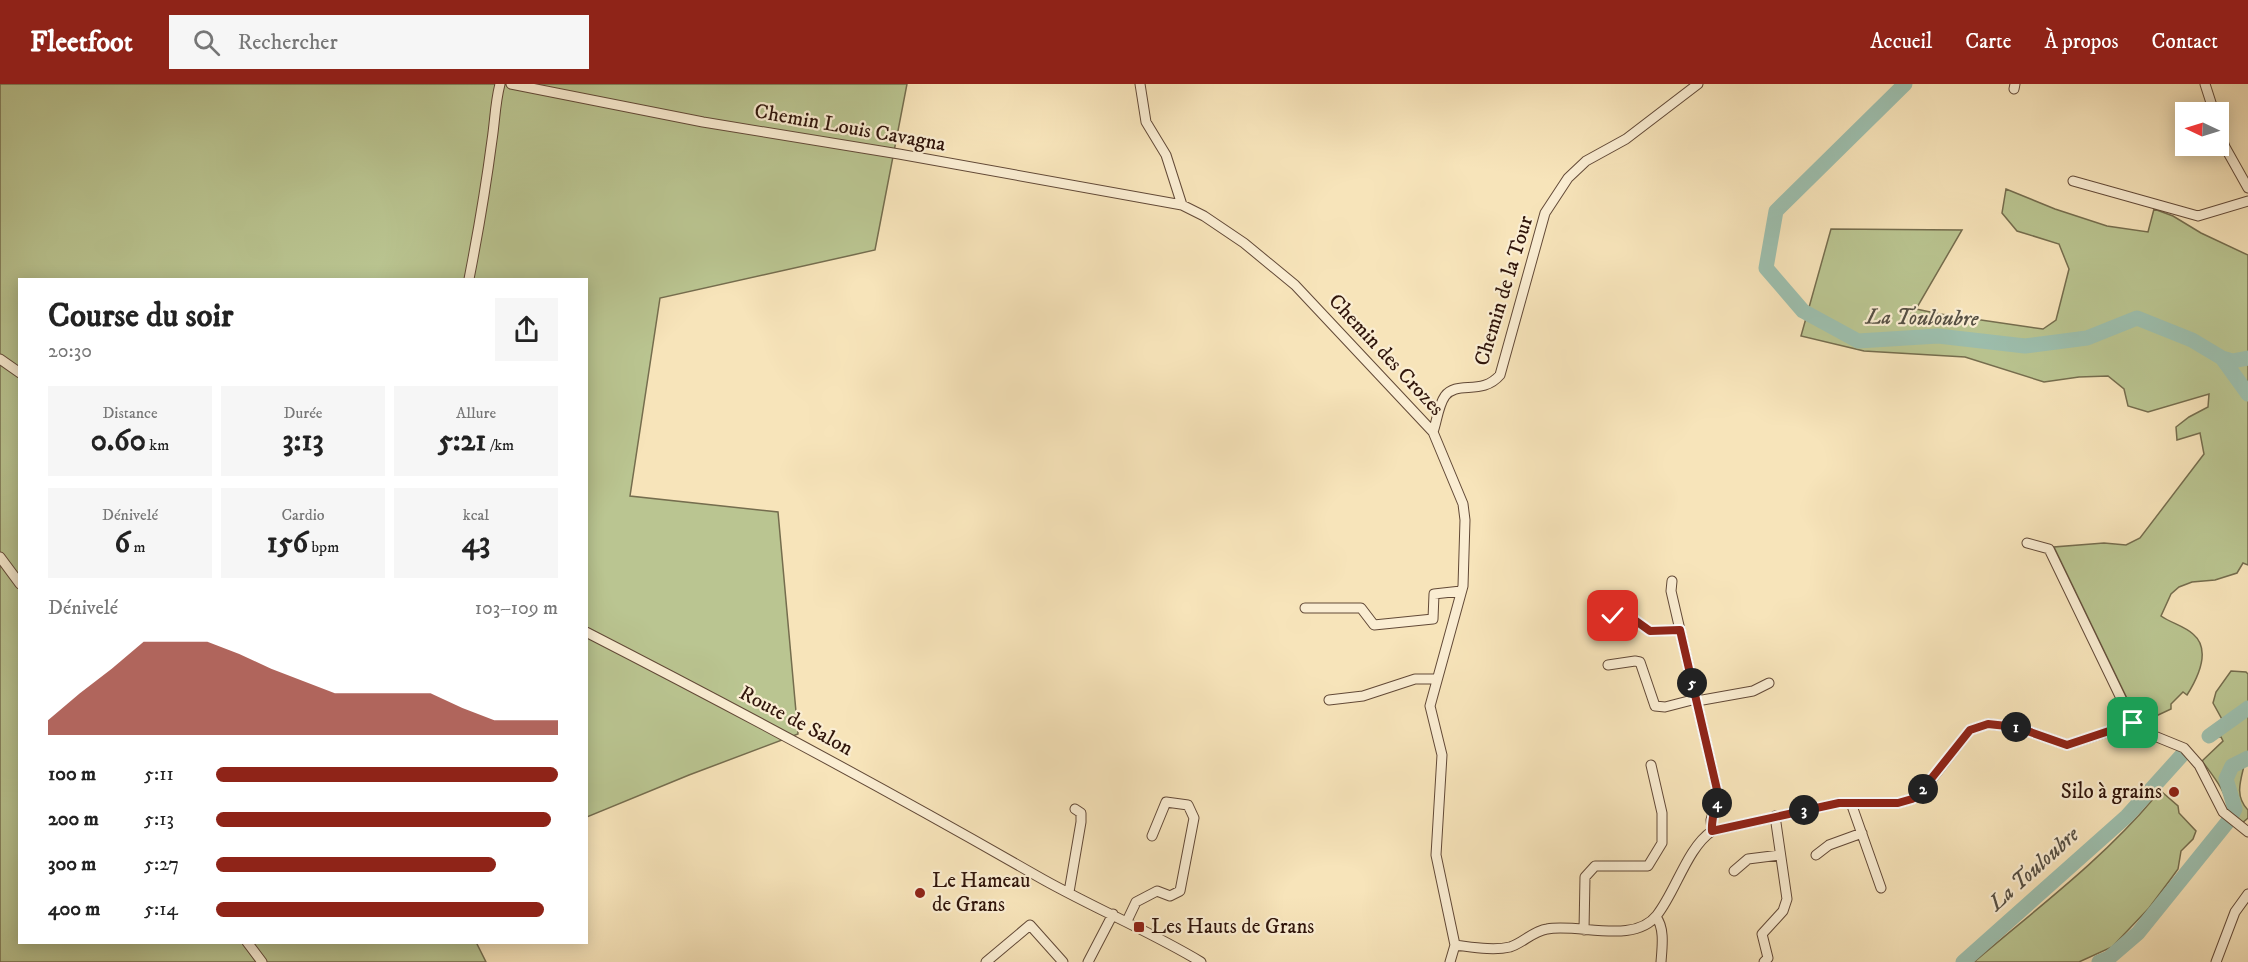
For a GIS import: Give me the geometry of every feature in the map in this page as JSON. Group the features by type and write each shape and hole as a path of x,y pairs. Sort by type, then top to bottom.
{"street":[{"path":"470,278 493,137 494,111 500,84"},
{"name":"Chemin Louis Cavagna","path":"511,84 703,122 899,154 1182,205"},
{"path":"1140,84 1146,122 1166,155 1182,205"},
{"name":"Chemin de la Tour","path":"1433,432 1440,406 1448,393 1455,389 1487,386 1500,375 1545,213 1568,178 1586,161 1626,139 1698,84"},
{"path":"2205,84 2211,102"},
{"path":"2229,156 2248,188"},
{"path":"2073,182 2198,216 2248,201"},
{"name":"Chemin des Crozes","path":"1182,205 1204,216 1244,243 1295,285 1433,432 1463,504 1465,520 1461,591 1430,706 1442,755 1436,855 1455,945 1450,962"},
{"path":"0,359 18,372"},
{"path":"2027,543 2049,549 2133,723"},
{"path":"0,557 18,581"},
{"path":"1672,581 1671,591 1718,794 1711,820 1712,831"},
{"path":"1305,608 1361,608 1374,625 1433,619 1434,594 1461,591"},
{"path":"1613,616 1629,616 1650,631 1680,630"},
{"name":"Route de Salon","path":"588,633 805,745 1069,892 1202,962"},
{"path":"1608,665 1640,662 1655,706 1665,707 1753,691 1769,683"},
{"path":"1329,700 1362,696 1415,679 1437,679"},
{"path":"1455,945 1510,947 1548,929 1638,929 1656,917 1698,846 1712,831 1839,803 1898,803 1912,799 1923,789 1970,730 1988,724 2016,727 2067,745 2133,723 2142,724 2152,735 2184,748 2199,765 2222,811 2248,832"},
{"path":"1584,930 1585,876 1595,866 1648,866 1662,843 1662,813 1651,765"},
{"path":"1127,921 1136,902 1157,891 1170,896 1180,891 1194,818 1188,805 1166,802 1152,836"},
{"path":"1851,803 1881,888"},
{"path":"1069,892 1082,817 1075,808"},
{"path":"1764,962 1768,958 1762,934 1783,911 1787,899 1775,816"},
{"path":"1816,855 1829,845 1862,832"},
{"path":"1734,871 1748,859 1780,855"},
{"path":"2216,962 2235,912 2248,894"},
{"path":"1088,962 1113,914"},
{"path":"1656,917 1660,921 1662,937 1661,962"},
{"path":"986,962 1030,925 1063,962"},
{"path":"248,944 262,962"}],"green space":[{"path":"0,84 907,84 875,250 660,298 630,496 778,512 798,734 588,817 588,278 18,278 18,944 477,944 486,962 0,962"},
{"path":"2006,189 2055,209 2107,226 2148,232 2154,209 2173,216 2201,233 2248,255 2248,565 2243,563 2237,573 2215,580 2192,582 2179,587 2171,594 2161,616 2186,629 2199,641 2201,665 2187,695 2183,692 2171,704 2171,709 2154,717 2136,717 2054,547 2104,543 2126,545 2140,538 2204,454 2200,433 2177,440 2176,427 2208,407 2209,394 2148,412 2128,406 2124,389 2108,376 2044,382 1965,357 1864,351 1801,336 1831,229 1962,230 1916,309 2043,329 2056,320 2069,269 2059,244 2017,231 2002,213"},
{"path":"2231,671 2248,674 2248,765 2244,766 2240,795 2248,810 2248,818 2241,824 2229,812 2222,791 2202,761 2223,741 2221,737 2215,737 2211,733 2213,729 2224,723 2213,703 2216,692"},
{"path":"2162,792 2178,806 2179,813 2196,831 2193,839 2181,851 2178,869 2149,908 2112,947 2079,962 1974,962 2090,864"}],"waterway":[{"name":"La Touloubre","path":"1905,84 1776,211 1766,268 1803,311 1858,341 1938,336 2025,346 2087,338 2137,318 2192,340 2222,358 2248,394"},
{"name":"La Touloubre","path":"2222,358 2232,361 2248,358"},
{"name":"La Touloubre","path":"2209,736 2248,708"},
{"name":"La Touloubre","path":"1963,962 2127,816 2182,755"},
{"name":"La Touloubre","path":"2099,962 2109,958 2138,933 2230,819 2235,809 2226,779 2232,766 2248,758"}],"place":[{"name":"Silo à grains","path":"2174,792"},
{"name":"Le Hameau de Grans","path":"920,893"},
{"name":"Les Hauts de Grans","path":"1139,927"}],"route":[{"path":"1613,616 1629,616 1650,631 1680,630 1718,794 1711,820 1712,831 1839,803 1898,803 1912,799 1923,789 1970,730 1988,724 2016,727 2067,745 2133,723"}]}
